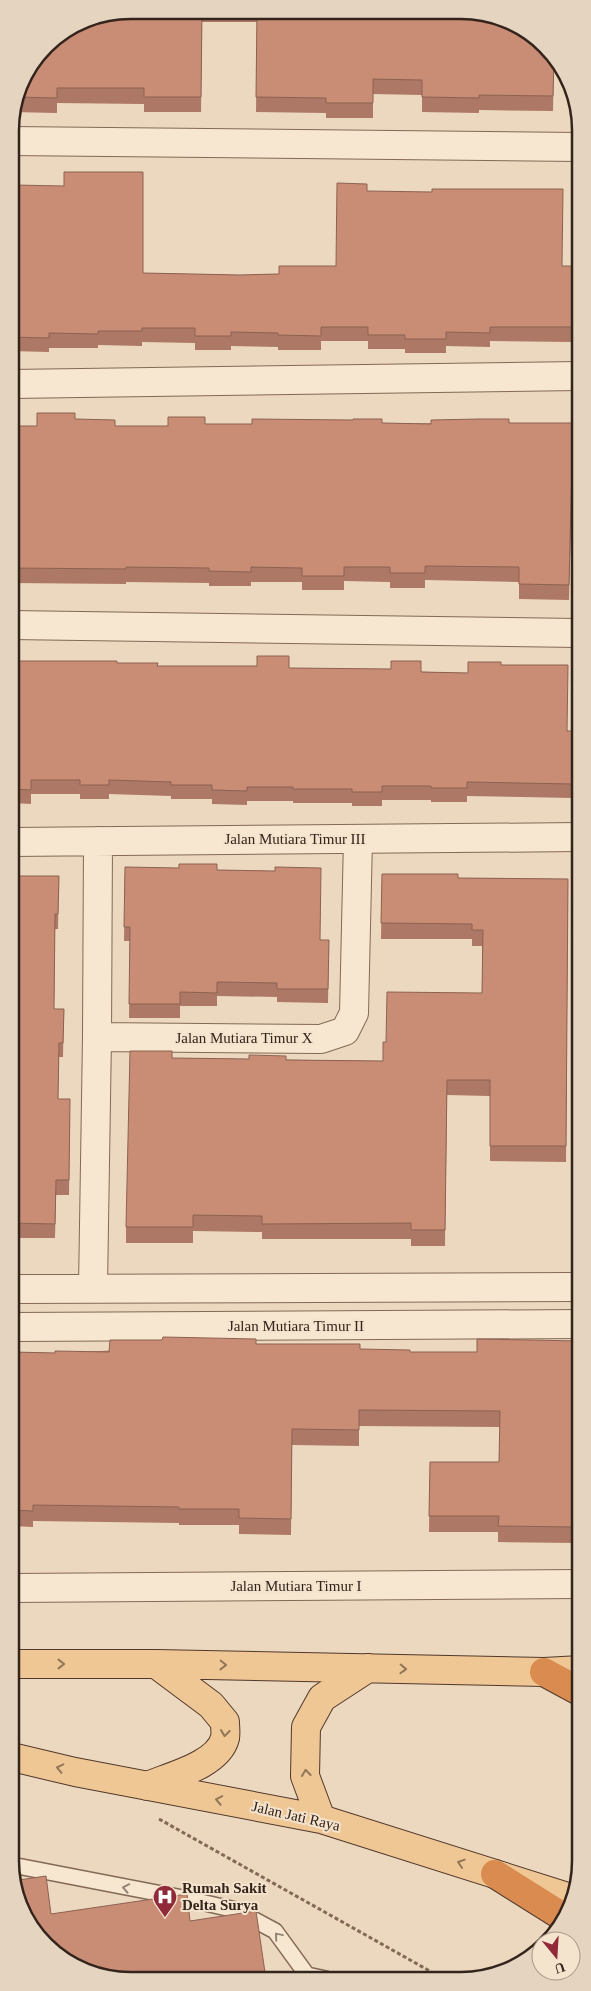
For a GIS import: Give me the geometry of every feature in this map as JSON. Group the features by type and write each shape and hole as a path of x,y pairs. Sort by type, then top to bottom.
{"highway":[{"path":"544,1672 572,1688"},
{"path":"495,1874 559,1914"}],"main road":[{"path":"19,1664 156,1664 544,1672 572,1670"},
{"path":"147,1786 206,1762 214,1756 225,1739 226,1722 211,1705 156,1664"},
{"path":"322,1819 305,1776 306,1727 322,1698 368,1668"},
{"name":"Jalan Jati Raya","path":"19,1759 75,1772 322,1819 566,1897"}],"street":[{"path":"19,141 572,147"},
{"path":"19,384 572,376"},
{"path":"19,625 572,633"},
{"name":"Jalan Mutiara Timur III","path":"19,842 572,837"},
{"name":"Jalan Mutiara Timur X","path":"97,1037 321,1039 345,1031 354,1013 358,839"},
{"path":"93,1288 98,841"},
{"path":"19,1289 572,1287"},
{"name":"Jalan Mutiara Timur II","path":"19,1328 572,1324"},
{"name":"Jalan Mutiara Timur I","path":"19,1588 572,1584"}],"lane":[{"path":"19,1866 236,1910 275,1931 305,1972"}],"path":[{"path":"152,1815 432,1972"}],"building":[{"path":"202,19 201,97 144,97 144,88 57,88 57,98 24,97 30,80 46,56 68,37 80,30 115,20"},
{"path":"257,19 462,19 483,21 504,27 517,34 540,51 554,68 553,96 479,95 479,98 422,97 422,80 373,79 373,103 326,103 326,98 256,97"},
{"path":"64,172 143,172 143,273 240,275 279,274 279,266 336,266 337,183 367,184 367,191 432,192 432,189 563,189 562,266 572,266 572,327 490,327 490,333 446,332 446,339 405,339 405,335 368,335 368,327 321,327 321,336 231,332 231,336 195,336 195,328 142,328 142,331 98,331 98,334 49,333 49,338 19,337 19,185 64,186"},
{"path":"37,413 75,413 75,419 115,420 115,426 168,426 168,417 205,417 205,424 252,424 252,419 382,419 382,423 431,424 431,420 509,419 509,423 572,423 569,585 519,584 519,567 425,566 425,573 390,573 390,567 344,567 344,576 302,576 302,568 251,567 251,572 209,571 209,568 19,568 19,426 37,426"},
{"path":"257,656 289,656 289,668 391,669 391,661 421,661 421,672 468,673 468,662 501,662 501,665 568,665 567,731 572,731 572,784 467,782 467,788 382,786 382,792 352,792 352,789 293,789 293,787 247,787 247,791 212,790 212,785 171,785 171,782 109,780 109,785 80,785 80,780 31,780 31,790 19,789 19,661 117,661 117,663 158,663 157,666 257,666"},
{"path":"179,864 217,864 217,870 275,871 275,867 321,868 320,940 329,940 328,989 277,989 277,983 217,982 217,993 180,992 180,1004 129,1004 130,927 124,927 125,867 179,868"},
{"path":"382,874 458,874 458,878 568,879 566,1146 490,1146 490,1080 447,1080 445,1230 411,1230 411,1223 262,1224 262,1216 193,1215 193,1227 126,1227 130,1051 172,1051 172,1058 249,1059 249,1055 286,1056 286,1060 383,1061 383,1042 386,1042 387,992 482,993 483,930 472,930 472,924 381,923"},
{"path":"19,876 59,876 58,914 55,914 54,1009 64,1009 63,1043 59,1043 58,1099 70,1099 69,1180 56,1180 55,1224 19,1223"},
{"path":"163,1337 256,1339 256,1344 360,1344 360,1349 410,1350 410,1352 477,1352 477,1339 572,1341 572,1527 498,1526 499,1516 429,1516 430,1462 499,1462 500,1411 359,1410 359,1430 292,1429 291,1519 239,1518 239,1509 179,1509 179,1507 33,1505 33,1511 19,1510 19,1352 109,1352 110,1340 162,1340"},
{"path":"46,1876 51,1914 187,1894 190,1921 256,1911 265,1972 122,1972 108,1970 80,1961 51,1940 42,1929 30,1911 21,1880"}],"place":[{"name":"Rumah Sakit Delta Surya","path":"165,1918"}]}
